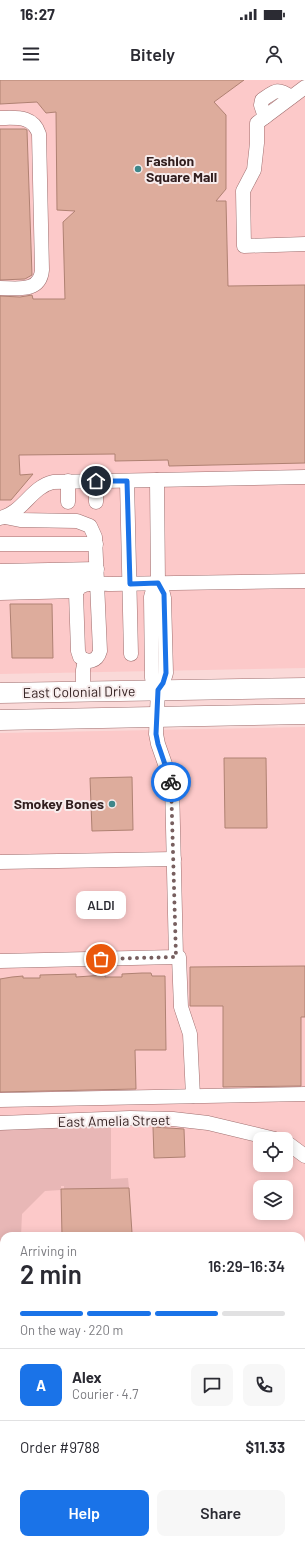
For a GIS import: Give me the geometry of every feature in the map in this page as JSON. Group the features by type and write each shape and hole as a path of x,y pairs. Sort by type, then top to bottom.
{"highway":[{"name":"East Colonial Drive","path":"0,693 305,688"},
{"name":"East Colonial Drive","path":"0,720 305,714"}],"street":[{"path":"305,87 257,123 257,143 254,170 243,191 244,246 305,244"},
{"path":"0,118 26,119 36,126 39,134 42,270 40,280 33,286 27,288 0,288"},
{"path":"3,517 15,511 43,485 53,482 305,478"},
{"path":"157,480 158,583 164,598 166,673 163,683 158,690 156,716 158,744 172,784 177,957 181,1006 190,1034 193,1096"},
{"path":"68,481 68,502"},
{"path":"96,481 96,502"},
{"path":"127,481 132,654"},
{"path":"3,517 20,520 82,522 93,530 96,544 100,651 97,658 93,660 85,660 80,657 78,651 78,589"},
{"path":"0,544 96,544"},
{"path":"0,571 97,577 130,584 305,581"},
{"path":"0,576 97,577"},
{"path":"0,582 97,577"},
{"path":"0,593 78,589 97,577"},
{"path":"0,588 78,589"},
{"path":"83,692 83,670 85,660"},
{"path":"0,862 174,859"},
{"path":"0,961 177,957"},
{"path":"0,1100 305,1094"},
{"name":"East Amelia Street","path":"0,1123 130,1118 173,1119 208,1123 253,1134"},
{"path":"293,1147 305,1156"}],"shaded area":[{"path":"0,80 305,80 305,668 0,674"},
{"path":"305,727 305,1232 0,1232 0,733"},
{"path":"0,1125 118,1125 111,1127 111,1179 128,1178 129,1188 64,1189 64,1186 61,1186 61,1190 45,1191 22,1214 21,1232 0,1232"}],"building":[{"path":"0,80 244,80 214,102 226,115 226,189 216,201 226,201 228,286 305,285 305,463 169,466 168,460 115,461 115,454 19,455 20,475 33,474 11,500 0,500 0,296 20,297 32,295 33,299 65,299 63,222 75,211 57,210 56,112 46,113 37,102 0,104"},
{"path":"0,129 27,130 32,275 25,279 0,280"},
{"path":"10,604 52,604 53,658 12,658"},
{"path":"224,758 266,758 267,828 225,828"},
{"name":"Smokey Bones","path":"132,777 133,830 92,831 90,778"},
{"path":"305,966 305,1017 301,1017 301,1086 223,1087 223,1006 190,1006 190,967"},
{"path":"151,973 152,976 165,976 166,1050 135,1050 136,1089 0,1092 0,979 23,976 23,978 40,978 40,975 76,974 76,977 105,975 105,977 122,977 122,974"},
{"path":"153,1127 184,1129 185,1157 154,1158"},
{"path":"129,1188 132,1232 62,1232 61,1189"}],"way so far":[{"path":"101,959 176,957 171,782"}],"place":[{"name":"Fashion Square Mall","path":"138,169"},
{"name":"Smokey Bones","path":"112,804"},
{"name":"ALDI","path":"101,959"}],"route":[{"path":"96,481 127,481 130,584 158,583 164,594 166,673 163,683 158,690 156,734 171,782"}]}
